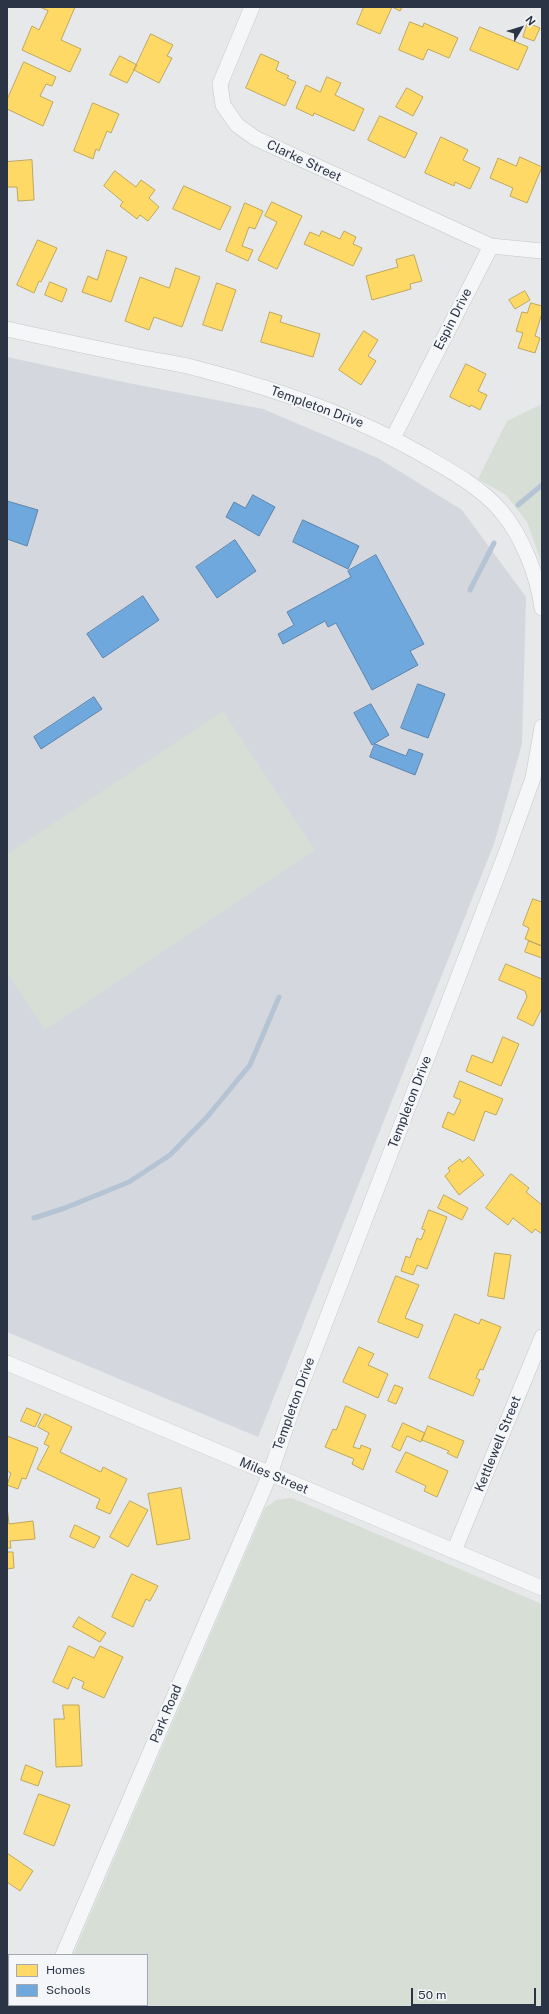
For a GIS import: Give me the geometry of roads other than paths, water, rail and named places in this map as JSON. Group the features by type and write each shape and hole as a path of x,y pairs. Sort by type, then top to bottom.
{"street":[{"name":"Clarke Street","path":"252,7 220,84 223,105 236,125 255,138 491,246"},
{"path":"491,246 542,251"},
{"name":"Espin Drive","path":"393,438 491,246"},
{"name":"Templeton Drive","path":"7,329 197,368 300,401 367,425 393,438 449,470 481,493 501,512 516,534 526,556 540,590 542,608"},
{"name":"Templeton Drive","path":"270,1474 295,1401 506,853 532,778 542,736"},
{"name":"Kettlewell Street","path":"454,1551 542,1337"},
{"name":"Miles Street","path":"7,1363 542,1588"},
{"name":"Park Road","path":"63,1954 270,1474"}],"waterway":[{"path":"518,505 542,485"},
{"path":"470,590 494,543"},
{"path":"34,1218 65,1208 129,1182 170,1155 207,1117 250,1065 279,997"}]}
